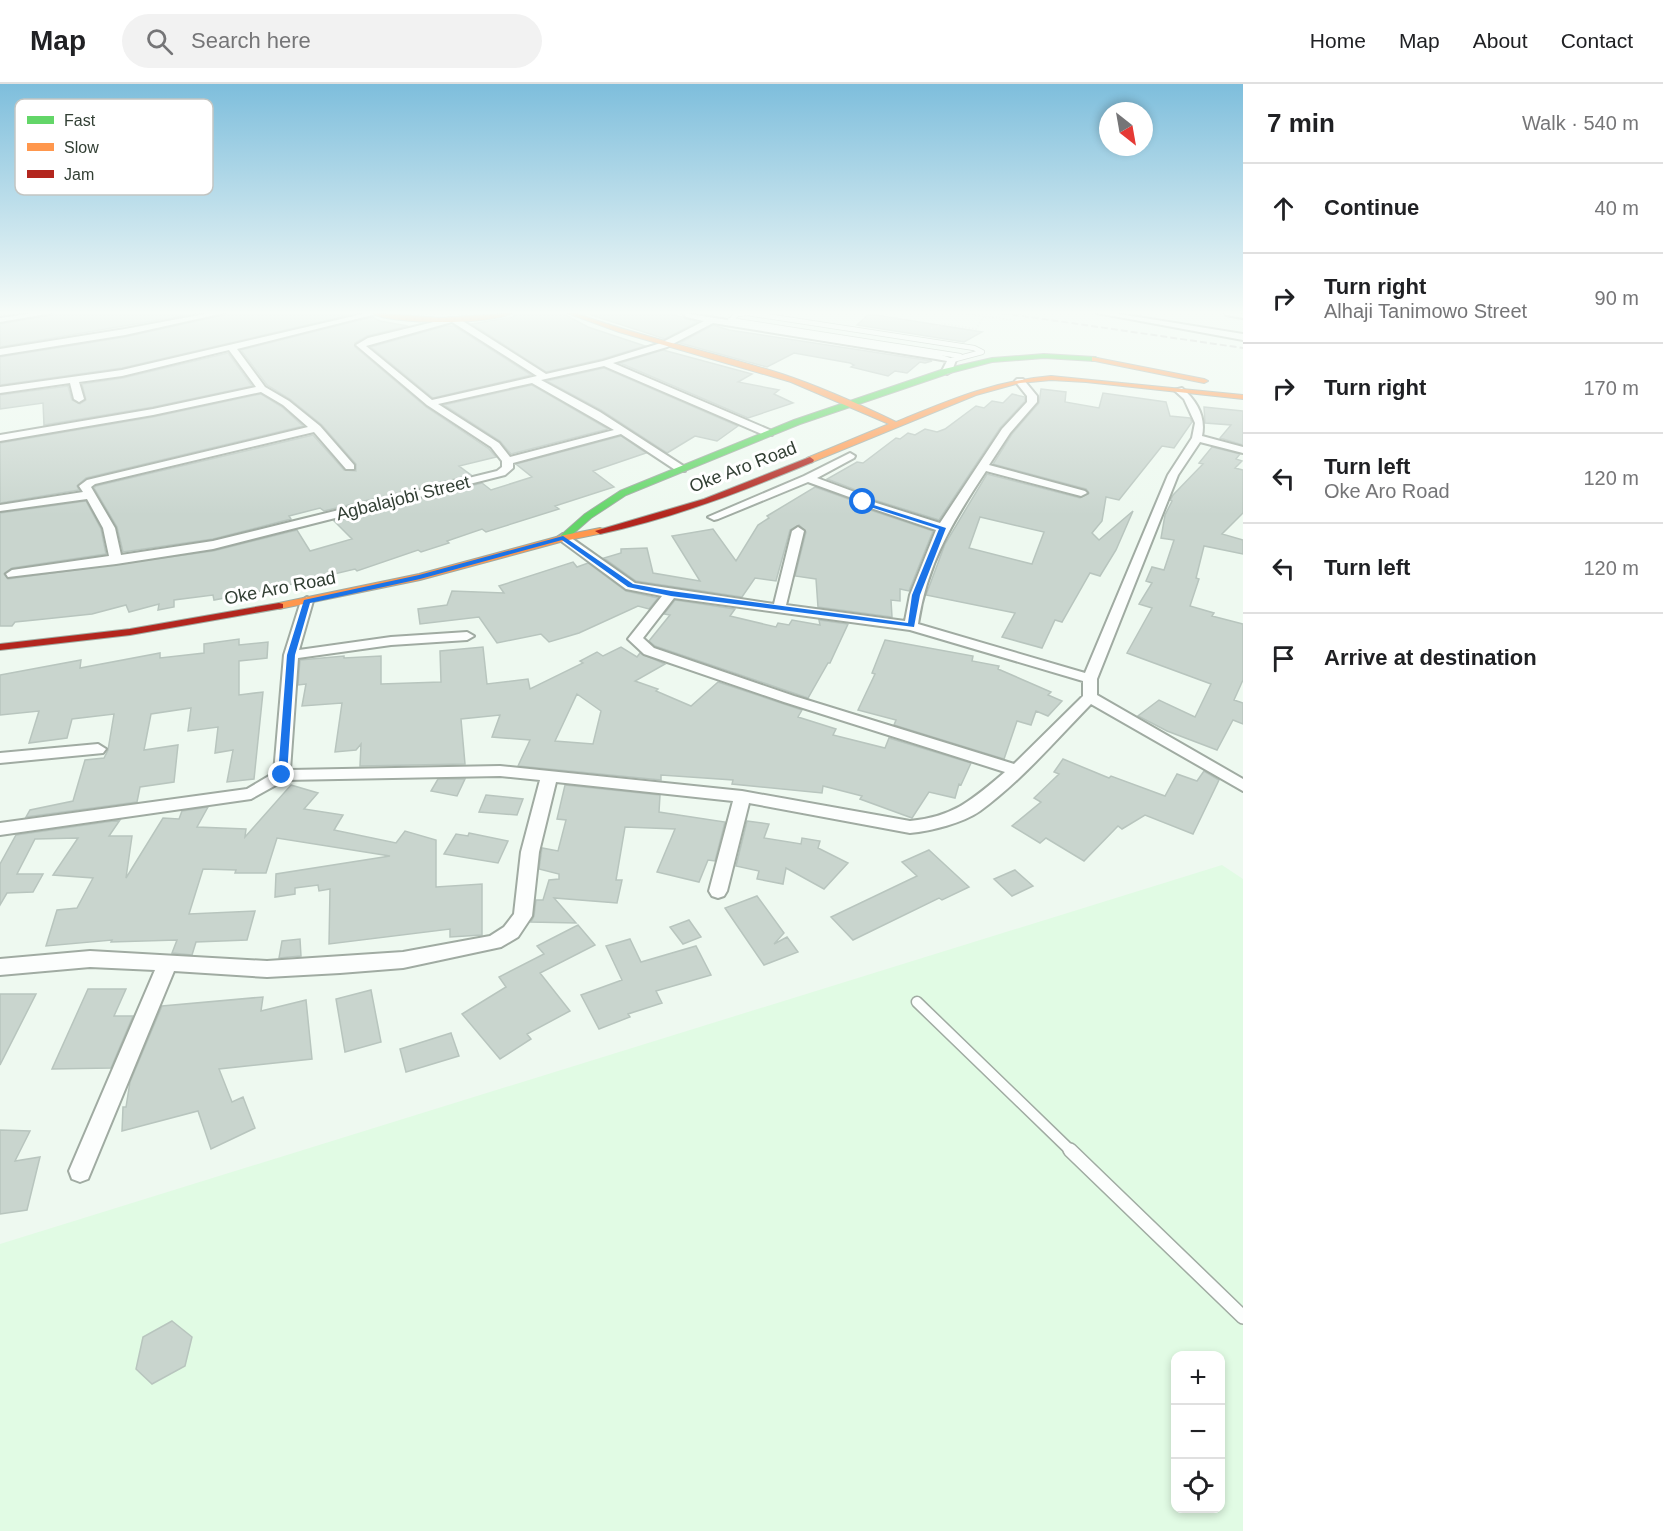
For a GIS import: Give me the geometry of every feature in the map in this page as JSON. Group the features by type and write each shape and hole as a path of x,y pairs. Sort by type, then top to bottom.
{"main road":[{"path":"792,381 897,424"},
{"name":"Oke Aro Road","path":"563,538 588,516 623,493 768,433 909,381"},
{"name":"Oke Aro Road","path":"1,651 130,632 307,601 410,579 563,538 606,531 677,512 726,495 973,393 1025,381"},
{"name":"Oke Aro Road","path":"1077,381 1243,396"},
{"name":"Oke Aro Road","path":"1200,381 1229,388 1243,396"}],"street":[{"path":"0,390 70,381"},
{"path":"74,381 79,399"},
{"path":"256,381 262,389 286,403 316,428 350,467"},
{"path":"403,381 430,403 495,445 507,461 621,431"},
{"path":"430,403 526,381"},
{"path":"535,381 597,414 681,469"},
{"path":"646,381 768,433"},
{"path":"912,626 916,595 943,528 1005,431 1032,402 1032,396 1020,381"},
{"path":"0,438 153,412 262,389"},
{"path":"0,829 251,794 282,775 500,771 742,796 910,827 929,825 973,808 1017,770 1090,697 1090,679 1173,475 1197,438 1200,423 1188,398 1179,390"},
{"path":"117,560 109,528 85,486 91,482 316,428"},
{"path":"1197,438 1243,450"},
{"path":"714,517 808,478 850,456"},
{"name":"Agbalajobi Street","path":"12,574 213,545 501,472 508,468 507,461"},
{"path":"984,467 1082,493"},
{"path":"808,478 856,496 863,502 943,528"},
{"path":"0,508 89,495"},
{"path":"779,608 798,531"},
{"path":"563,538 631,586 671,594 912,626 1090,679"},
{"path":"671,594 635,639 649,651 789,699 1017,770"},
{"path":"282,775 291,655 307,601"},
{"path":"291,655 391,640 467,636"},
{"path":"1090,697 1243,786"},
{"path":"0,758 98,749"},
{"path":"0,968 90,959 267,969 403,960 494,942 510,933 523,916 530,852 549,776"},
{"path":"718,891 742,796"},
{"path":"81,1171 168,963"}],"lane":[{"path":"917,1002 1243,1317"}],"shaded area":[{"path":"1222,865 1243,879 1243,1531 0,1531 0,1244"}],"building":[{"path":"0,381 32,381 0,385"},
{"path":"106,381 248,381 252,386 153,407 44,425 43,403 0,409 0,395 68,386 72,400 80,404 86,400 82,384"},
{"path":"264,381 395,381 426,407 489,449 496,457 459,466 471,475 324,511 320,508 289,516 291,519 213,539 123,552 117,527 94,488 96,486 313,435 344,470 356,471 356,464 322,425 290,399"},
{"path":"412,381 507,381 433,398"},
{"path":"547,381 633,381 738,426 717,441 695,436 667,453 601,410"},
{"path":"661,381 741,381 738,382 779,390 774,394 793,403 748,418"},
{"path":"532,385 608,429 511,454 500,441 444,405"},
{"path":"1041,389 1066,392 1065,402 1099,408 1103,393 1166,402 1170,416 1190,418 1192,422 1174,448 1162,446 1119,500 1106,497 1102,521 1092,533 1099,540 1133,511 1116,550 1100,576 1090,573 1062,622 1055,620 1042,648 1002,637 1015,613 926,595 945,544 987,474 1080,498 1089,493 1086,489 993,464 1012,434 1039,403","holes":["980,517 1044,532 1032,564 969,548"]},
{"path":"261,394 282,407 303,426 86,478 77,486 79,490 0,503 0,443 153,417"},
{"path":"1012,394 1025,397 1025,401 1000,428 939,520 868,498 861,492 827,479 857,462 863,463 896,438 900,439 908,433 915,435 925,429 937,432 945,429 976,406 984,408 992,401 1003,403"},
{"path":"1204,407 1243,411 1243,445 1220,438 1231,425 1205,423"},
{"path":"621,436 646,453 593,471 614,487 555,506 559,509 486,532 482,529 421,552 418,550 357,571 355,569 271,589 214,600 213,595 174,600 174,607 158,610 159,604 129,612 126,605 92,614 15,622 12,626 0,626 0,513 86,501 101,529 106,554 12,568 4,574 8,579 213,551 297,530 310,551 352,539 334,521 482,483 491,490 532,477 516,464"},
{"path":"1212,447 1240,454 1236,459 1242,461 1235,468 1243,470 1243,513 1222,534 1243,540 1243,554 1204,546 1196,578 1199,579 1190,606 1214,613 1212,616 1243,624 1243,680 1234,700 1243,703 1243,724 1233,720 1217,750 1167,731 1138,716 1159,700 1195,717 1211,684 1127,653 1152,608 1139,604 1152,583 1146,581 1152,567 1164,570 1174,540 1161,538 1165,515 1172,501 1170,500 1203,464 1199,463"},
{"path":"815,487 851,500 858,506 933,531 909,591 900,589 900,601 891,600 892,617 818,607 816,579 795,576 806,532 799,525 790,530 776,581 755,578 742,597 636,581 604,558 621,553 621,549 647,548 653,573 700,581 672,536 713,529 736,561 758,525 769,518 767,516"},
{"path":"573,562 577,567 588,563 626,591 658,598 649,609 638,606 579,633 549,642 541,634 497,643 479,617 420,624 418,609 447,605 452,591 504,593 499,586"},
{"path":"675,600 735,609 730,616 776,627 778,623 789,625 792,620 820,625 819,620 848,624 830,663 808,698 655,646 649,641 670,615 664,614"},
{"path":"239,639 239,645 268,642 267,658 239,661 239,695 263,692 254,779 227,782 233,750 215,753 218,727 188,731 191,708 151,714 144,750 178,745 174,782 140,787 137,802 26,817 30,810 73,801 85,760 104,758 108,750 114,714 72,719 67,738 29,743 39,711 0,715 0,675 81,660 80,668 160,653 160,658 204,653 204,644"},
{"path":"885,640 973,656 972,661 999,666 998,669 1051,692 1048,695 1062,701 1048,716 1036,711 1031,725 1017,721 1004,759 894,725 896,720 858,710 875,674 872,673"},
{"path":"483,647 487,684 528,679 530,689 583,663 580,661 597,652 603,656 621,647 637,657 640,653 665,664 635,681 658,689 656,691 691,706 718,682 802,710 798,717 836,729 833,735 885,748 889,738 971,763 961,785 959,784 955,798 929,792 912,818 860,799 862,796 823,786 822,793 732,784 733,780 661,775 661,780 518,766 530,740 492,737 500,715 461,719 465,764 360,766 361,744 356,750 335,752 342,703 302,706 306,684 298,685 300,660 344,656 344,658 381,656 381,684 441,682 440,651","holes":["577,694 601,711 593,744 555,741"]},
{"path":"1063,759 1109,778 1111,776 1165,796 1177,774 1197,781 1204,771 1219,780 1193,834 1145,815 1122,829 1118,826 1084,861 1046,838 1040,843 1012,826 1041,802 1034,798 1059,774 1054,772"},
{"path":"438,779 465,779 457,796 431,791"},
{"path":"291,785 318,793 304,809 343,815 334,830 396,843 405,831 436,840 436,887 482,884 482,935 450,937 450,929 329,944 330,889 319,891 318,885 295,888 295,894 275,897 276,874 390,856 277,838 266,873 235,873 236,870 203,869 189,914 255,911 247,940 196,942 192,955 172,953 177,940 111,942 112,940 46,946 57,910 77,908 93,878 53,875 78,838 35,839 17,874 43,874 33,892 7,893 0,905 0,864 16,835 120,820 109,836 132,836 126,878 163,818 179,819 182,811 208,807 197,827 246,829 245,837"},
{"path":"565,785 660,795 659,812 725,822 715,861 708,860 699,882 657,872 675,829 625,827 616,880 622,880 617,903 554,898 576,923 531,922 536,900 543,900 549,880 559,879 559,874 539,869 542,848 558,851 566,820 557,819"},
{"path":"486,795 523,799 517,815 479,812"},
{"path":"747,821 769,824 764,838 801,844 802,838 820,841 818,848 848,863 824,889 786,868 783,884 757,879 759,871 736,866"},
{"path":"469,833 508,841 498,863 444,854 456,834 468,836"},
{"path":"929,850 969,887 942,900 939,898 853,940 831,917 917,876 902,862"},
{"path":"1015,870 1033,886 1012,896 994,879"},
{"path":"757,896 784,933 774,944 787,937 798,952 764,965 725,908"},
{"path":"689,920 701,937 683,944 670,927"},
{"path":"578,925 595,945 540,973 570,1011 527,1034 531,1039 500,1059 462,1014 506,987 499,977 544,954 537,946"},
{"path":"300,939 301,956 279,958 282,941"},
{"path":"630,939 641,962 696,946 711,975 656,991 662,1003 628,1014 630,1017 599,1029 581,995 622,980 606,946"},
{"path":"88,989 126,989 114,1016 133,1016 111,1068 52,1069"},
{"path":"371,990 381,1042 345,1052 336,999"},
{"path":"0,994 36,994 0,1065"},
{"path":"263,997 261,1011 306,1000 312,1059 219,1069 232,1102 243,1097 255,1128 211,1149 198,1111 122,1131 123,1107 126,1107 130,1082 162,1006"},
{"path":"451,1033 459,1056 406,1072 400,1049"},
{"path":"0,1130 30,1131 15,1161 40,1157 27,1210 0,1214"},
{"path":"172,1321 192,1337 185,1366 152,1384 136,1369 143,1337"}],"traffic: fast":[{"path":"564,537 588,516 623,493 797,422 919,381"}],"traffic: slow":[{"path":"794,381 897,425"},
{"path":"810,460 973,393 1025,381"},
{"path":"1091,381 1243,397"},
{"path":"279,606 420,577 563,538 600,531"}],"traffic: jam":[{"path":"600,531 681,510 733,492 810,460"},
{"path":"0,647 130,632 279,606"}],"route":[{"path":"282,775 291,655 307,601 420,577 563,538 631,586 671,594 912,626 916,595 943,528 863,502"}]}
